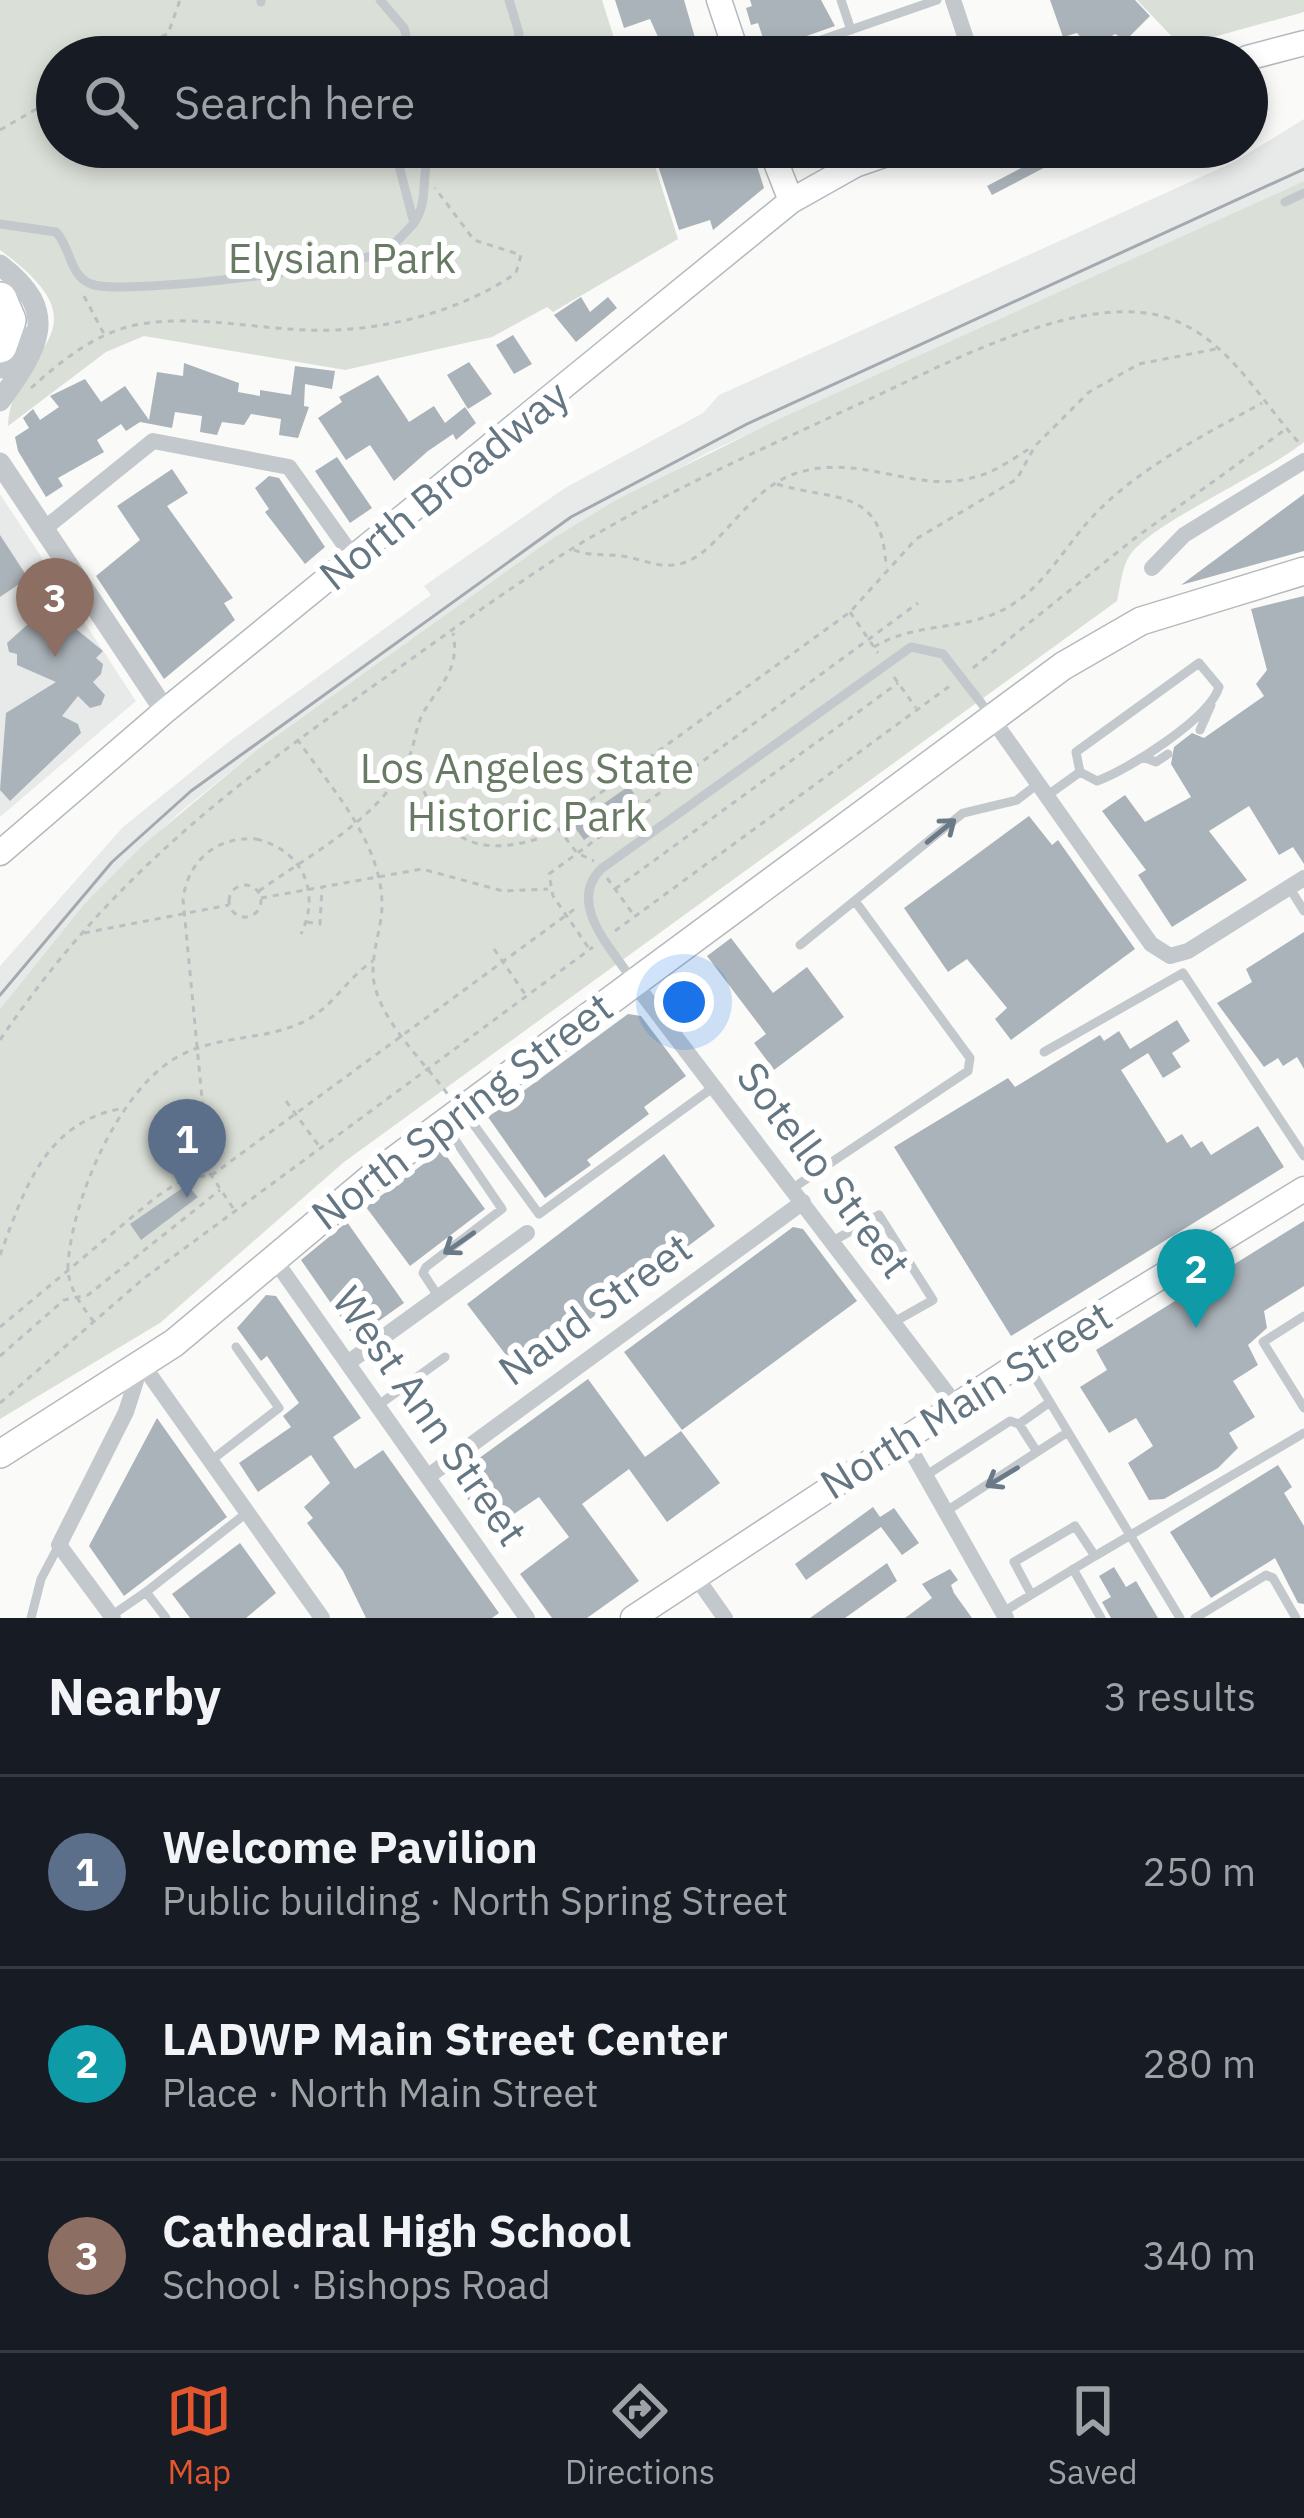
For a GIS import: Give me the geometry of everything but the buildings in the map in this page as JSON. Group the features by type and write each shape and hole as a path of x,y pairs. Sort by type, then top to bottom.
{"highway":[{"path":"0,299 9,320 0,346"}],"main road":[{"path":"718,0 731,36"},
{"path":"1268,52 1304,43"},
{"path":"778,168 791,201"},
{"name":"North Broadway","path":"0,853 165,711 791,201 850,168"},
{"name":"North Spring Street","path":"0,1454 174,1343 272,1256 456,1115 1063,665 1141,621 1304,571"},
{"name":"North Main Street","path":"633,1618 1024,1360 1304,1189"}],"street":[{"path":"953,0 965,36"},
{"path":"0,265 32,297 39,326 30,356 0,401"},
{"path":"0,280 19,299 26,319 21,347 0,368"},
{"path":"44,529 153,441 289,467 355,558"},
{"path":"1152,568 1184,535 1304,461"},
{"path":"0,463 165,711"},
{"path":"991,717 1151,944 1170,956 1188,951 1297,882"},
{"name":"Sotello Street","path":"633,981 956,1405"},
{"name":"Naud Street","path":"430,1474 798,1195"},
{"path":"349,1362 526,1233"},
{"name":"West Ann Street","path":"272,1256 430,1474 527,1618"},
{"path":"142,1364 322,1618"},
{"path":"112,1617 59,1545 126,1412 142,1364"},
{"path":"904,1438 1004,1615"},
{"path":"694,1574 725,1618"}],"lane":[{"path":"380,0 406,36"},
{"path":"509,0 519,36"},
{"path":"841,0 851,30"},
{"path":"833,36 937,0"},
{"path":"399,168 414,224"},
{"path":"0,224 56,232 85,282 128,289 273,275 379,253 414,224 424,209 425,168"},
{"path":"1285,202 1304,193"},
{"path":"633,981 595,925 588,902 590,883 601,869 900,652 922,646 943,654 991,717"},
{"path":"1080,772 1076,752 1182,670 1199,663 1219,687 1200,730"},
{"path":"1080,772 1097,781 1143,757 1210,705"},
{"path":"1143,757 1156,762 1168,754"},
{"path":"800,945 964,813 1016,800 1080,772"},
{"path":"1297,882 1304,911"},
{"path":"798,1195 823,1169 968,1071 970,1058 855,901"},
{"path":"1044,1052 1183,973 1304,1156"},
{"path":"456,1115 539,1214 715,1086"},
{"path":"771,1097 823,1169"},
{"path":"439,1297 423,1273 426,1267 502,1209 456,1115"},
{"path":"833,1241 879,1215 933,1300 894,1322"},
{"path":"1304,1316 1263,1342 1304,1408"},
{"path":"213,1459 279,1408 236,1347"},
{"path":"380,1404 445,1357"},
{"path":"1024,1360 1180,1618"},
{"path":"1019,1424 1050,1402"},
{"path":"925,1476 1010,1421 1019,1424 1036,1455"},
{"path":"945,1512 1068,1432"},
{"path":"1004,1615 1031,1594 1304,1433"},
{"path":"112,1617 249,1511"},
{"path":"1031,1594 1014,1562 1034,1550 1075,1526 1095,1556"},
{"path":"31,1618 41,1579 59,1545"},
{"path":"1073,1569 1101,1618"},
{"path":"1195,1618 1265,1575 1274,1578 1296,1618"},
{"path":"146,1592 166,1618"}],"path":[{"path":"163,36 168,34 180,0"},
{"path":"0,130 36,109"},
{"path":"26,393 74,353 142,324 236,323 311,330 443,313 516,273 521,255 474,240 443,196 425,183"},
{"path":"85,282 88,311 105,336"},
{"path":"0,1040 82,933 152,856 296,738 572,549 706,475 953,360 1034,331 1133,312 1185,323 1221,348 1304,449"},
{"path":"572,549 655,564 685,563 710,549 735,514 776,483 836,465 954,481 996,470 1035,446 1089,392 1123,372 1160,358 1201,356 1221,348"},
{"path":"874,646 908,630 970,623 1017,602 1131,482 1263,402"},
{"path":"969,671 1119,550 1286,429"},
{"path":"410,758 428,807 456,833 507,845 537,839 850,611 868,596 886,568 934,525 1004,491 1028,464 1035,446"},
{"path":"776,483 855,501 881,532 886,568"},
{"path":"590,950 550,889 549,874 918,603"},
{"path":"850,611 879,654"},
{"path":"259,891 356,823 410,758 423,714 452,673 452,630"},
{"path":"890,670 917,710"},
{"path":"615,889 898,682"},
{"path":"612,933 954,682"},
{"path":"296,738 356,823 377,873 381,927 373,962 375,989 456,1115"},
{"path":"557,826 578,853 596,862"},
{"path":"235,1210 210,1174 203,1113 184,916 185,884 200,858 230,841 256,839 280,848 306,877 311,896 301,934"},
{"path":"261,898 422,868 479,885 522,892 550,889"},
{"path":"606,877 634,916"},
{"path":"251,885 259,891 261,898 251,916 240,916 229,905 236,887 251,885"},
{"path":"307,922 320,925 321,885"},
{"path":"0,1327 184,1178 210,1174 588,902"},
{"path":"82,933 229,905"},
{"path":"0,1403 235,1210 597,944"},
{"path":"494,949 526,996"},
{"path":"94,1322 76,1298 68,1268 75,1229 121,1109 156,1071 197,1047 305,1021 328,1008 373,962"},
{"path":"286,1101 320,1148"},
{"path":"0,1255 12,1210 45,1155 79,1127 121,1109"},
{"path":"0,1356 64,1300 88,1294 220,1190"}],"shaded area":[{"path":"1304,119 1304,181 707,453 547,542 258,749 178,814 85,903 0,1009 0,966 123,827 231,740 431,595 424,586 565,488 703,413 719,395 1221,168 1268,168 1268,141"},
{"path":"0,494 136,701 0,817"}],"green space":[{"name":"Elysian Park","path":"0,0 602,0 613,36 36,36 36,168 656,168 678,239 553,312 547,307 492,337 345,370 144,336 106,352 8,426 13,399 54,322 50,302 33,278 0,250"},
{"path":"1137,0 1304,0 1304,12 1217,36 1171,36"},
{"name":"Los Angeles State Historic Park","path":"1304,181 1304,442 1142,542 1127,560 1117,601 344,1162 160,1323 0,1419 0,1009 85,903 143,845 258,749 547,542 618,499 777,420"}],"tram line":[{"path":"0,995 112,862 191,791 571,517 747,424 1304,169"}],"place":[{"name":"Cathedral High School","path":"55,657"},
{"name":"Welcome Pavilion","path":"187,1198"},
{"name":"LADWP Main Street Center","path":"1196,1328"}]}
